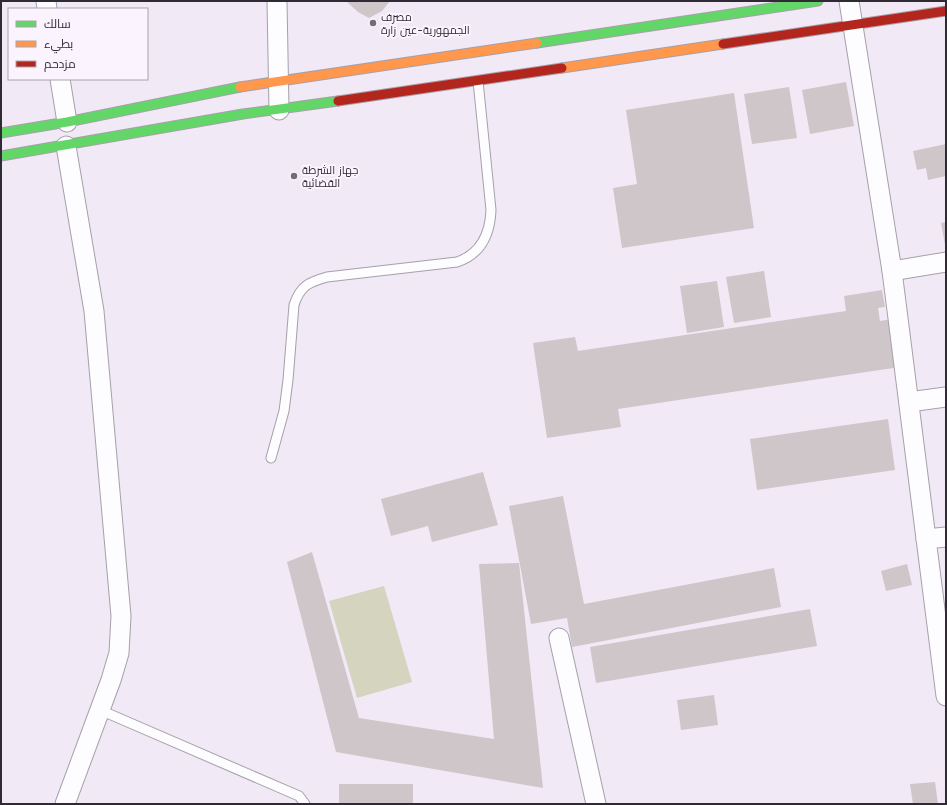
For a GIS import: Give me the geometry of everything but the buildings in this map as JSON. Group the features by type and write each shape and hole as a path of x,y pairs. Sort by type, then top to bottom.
{"highway":[{"path":"1,132 67,122 215,91 818,1"},
{"path":"1,156 66,146 243,114 478,82 852,24 911,9 946,11"}],"street":[{"path":"277,1 279,110"},
{"path":"849,1 892,271 926,539 943,650 946,696"},
{"path":"60,80 67,122"},
{"path":"65,804 100,710 119,653 121,616 94,312 66,146"},
{"path":"892,271 946,262"},
{"path":"909,402 946,397"},
{"path":"926,539 946,537"},
{"path":"559,638 596,804"}],"lane":[{"path":"272,458 284,410 294,305 297,296 302,289 309,283 328,277 457,262 466,259 476,251 482,243 490,221 491,210 478,82"},
{"path":"100,710 299,796 305,804"}],"green space":[{"path":"384,586 412,682 357,698 329,601"}],"traffic: fast":[{"path":"537,43 818,1"},
{"path":"1,133 67,122 240,87"},
{"path":"1,156 243,114 338,101"}],"traffic: slow":[{"path":"240,87 537,43"},
{"path":"562,68 723,44"}],"traffic: jam":[{"path":"723,44 946,11"},
{"path":"338,101 562,68"}],"place":[{"name":"مصرف الجمهورية-عين زارة","path":"373,23"},
{"name":"جهاز الشرطة القضائية","path":"294,176"}]}
